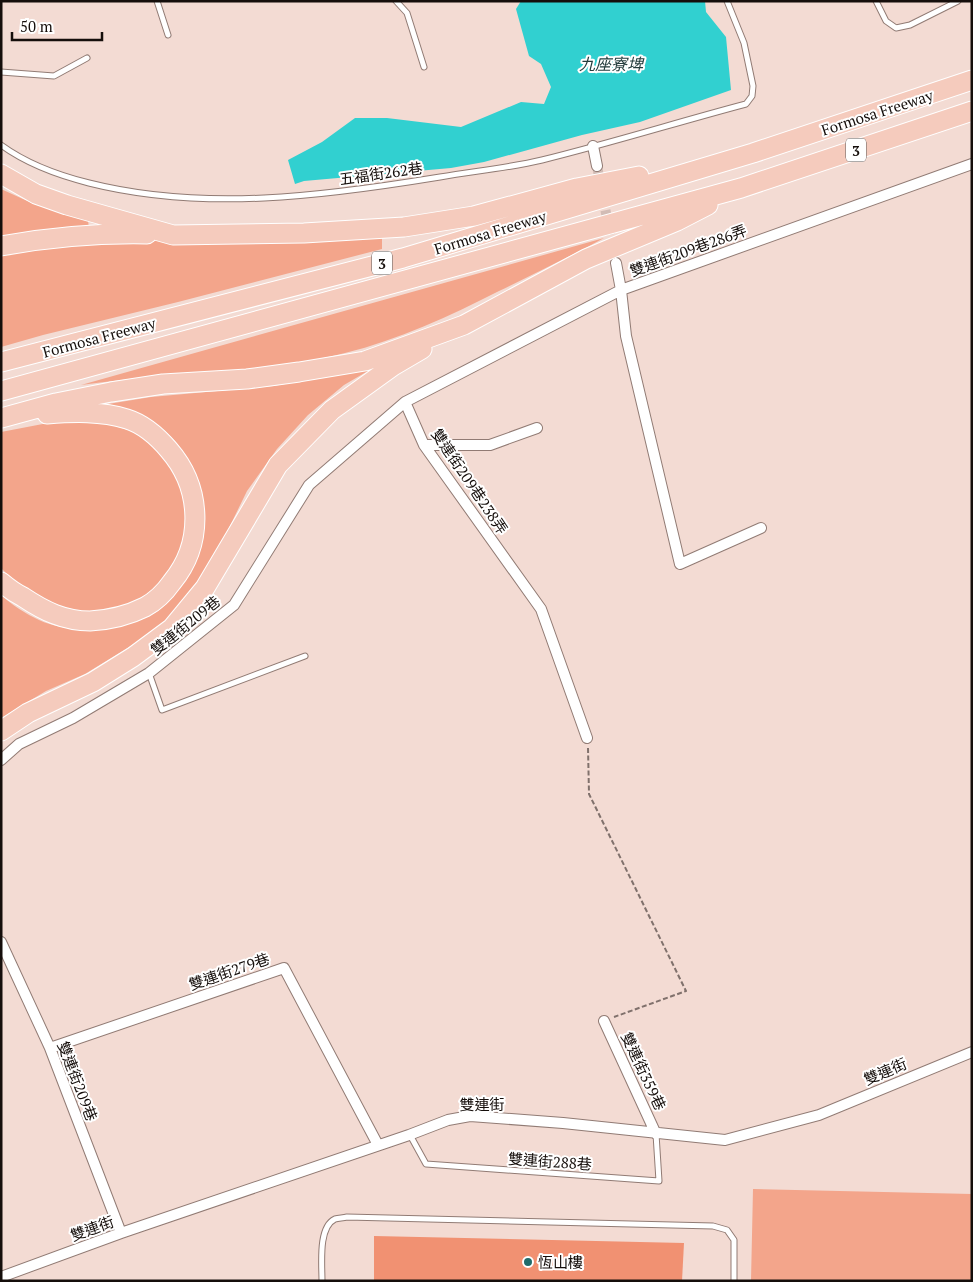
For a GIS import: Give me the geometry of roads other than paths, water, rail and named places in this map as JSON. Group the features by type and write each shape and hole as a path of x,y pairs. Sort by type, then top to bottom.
{"highway":[{"name":"Formosa Freeway","path":"4,362 403,258 753,153 972,80"},
{"name":"Formosa Freeway","path":"6,390 741,188 972,111"},
{"path":"1,246 46,238 79,235 304,233 404,227 474,216 577,188 753,153"},
{"path":"1,174 36,194 173,235"},
{"path":"1,731 28,712 101,677 133,657 172,628 205,588 278,465 332,410 393,366 464,325 586,259 677,221 741,188"},
{"path":"9,417 56,403 111,392 163,384 247,379 365,361 464,325"},
{"path":"1,582 33,604 65,619 101,620 123,616 146,607 163,593 176,577 184,564 193,542 196,522 194,500 189,481 179,461 158,436 128,420 99,413 9,417"}],"street":[{"path":"593,146 597,166"},
{"name":"雙連街209巷286弄","path":"761,528 680,564 626,336 621,290 972,164"},
{"path":"406,402 621,290 616,263"},
{"name":"雙連街209巷238弄","path":"406,402 424,445 541,609 587,738"},
{"name":"雙連街209巷","path":"1,760 19,744 73,718 149,673 234,605 309,485 406,402"},
{"path":"424,445 490,445 538,428"},
{"name":"雙連街209巷","path":"1,942 50,1048 121,1233"},
{"name":"雙連街279巷","path":"50,1048 284,968 378,1145"},
{"name":"雙連街359巷","path":"604,1021 656,1134"},
{"name":"雙連街","path":"1,1277 121,1233 448,1120 470,1116 563,1123 725,1140 819,1115 972,1052"}],"lane":[{"path":"157,1 168,35"},
{"path":"396,1 407,13 424,67"},
{"name":"五福街262巷","path":"1,145 16,156 44,169 72,179 117,190 162,196 240,200 363,189 540,160 746,104 752,96 753,86 744,43 727,1"},
{"path":"876,1 886,21 896,28 910,25 958,1"},
{"path":"1,72 54,76 87,58"},
{"path":"149,673 162,710 305,656"},
{"name":"雙連街288巷","path":"409,1135 426,1164 659,1181 656,1134"},
{"path":"322,1281 323,1235 326,1228 334,1220 347,1217 713,1226 727,1230 734,1240 734,1281"}],"water":[{"name":"九座寮埤","path":"521,1 705,1 706,12 726,37 731,90 640,122 582,135 484,162 451,168 304,181 295,184 288,160 322,142 355,118 387,118 461,127 521,102 544,104 551,87 541,64 529,56 516,9"}],"tunnel":[{"path":"597,166 613,250"}],"place":[{"name":"恆山樓","path":"528,1262"}]}
